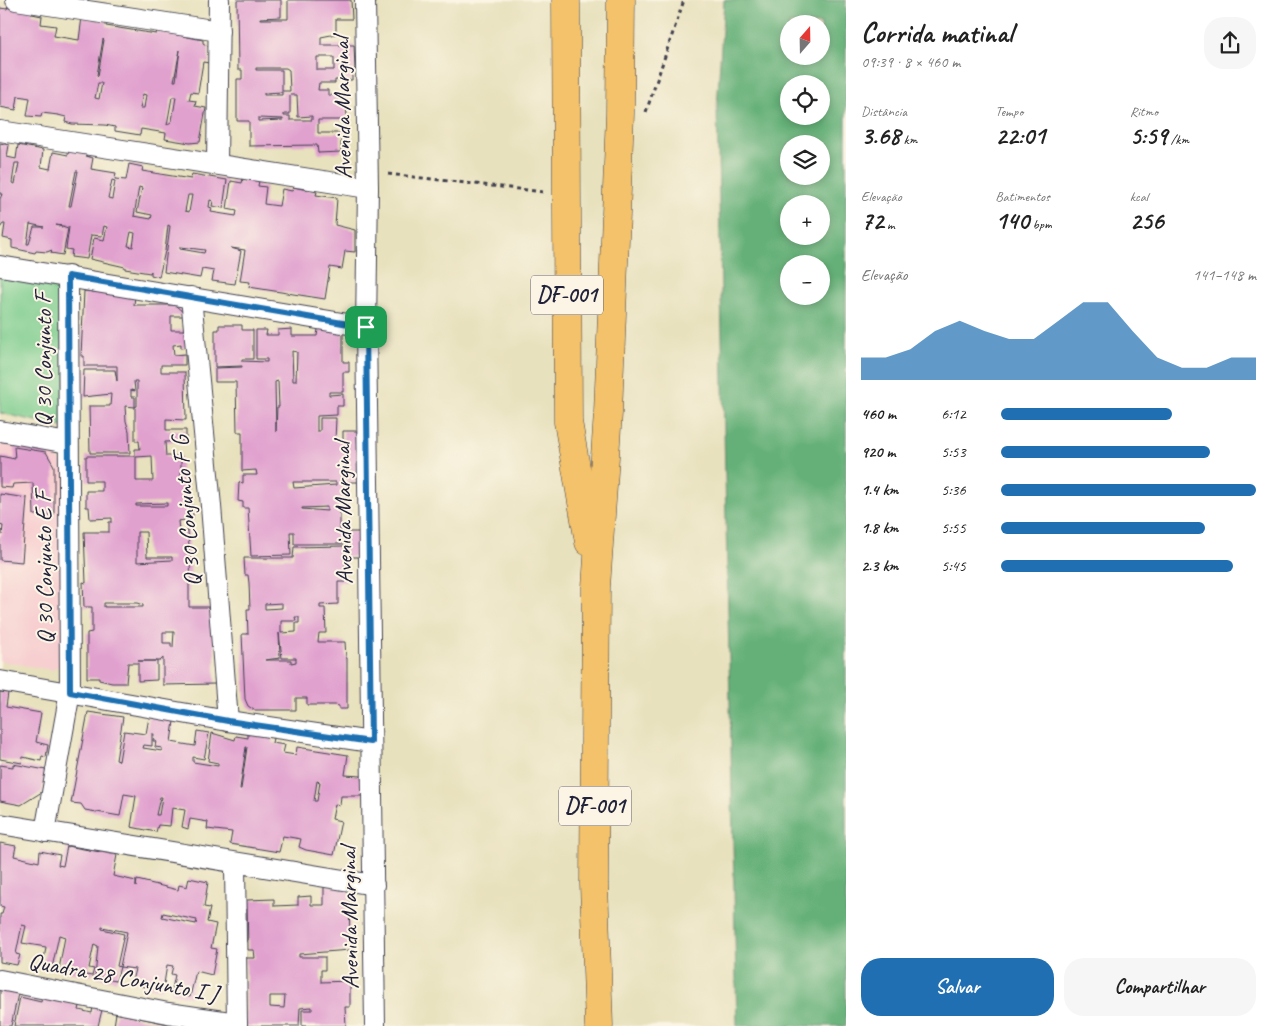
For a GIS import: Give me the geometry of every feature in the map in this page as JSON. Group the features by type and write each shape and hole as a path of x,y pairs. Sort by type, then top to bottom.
{"main road":[{"name":"DF-001","path":"566,0 568,422 596,587"},
{"name":"DF-001","path":"599,1026 594,884 596,587 609,403 620,114 621,0"}],"street":[{"path":"16,0 136,9 219,32"},
{"path":"217,164 219,0"},
{"name":"Avenida Marginal","path":"365,0 368,180 366,327 375,1026"},
{"path":"0,131 217,164 368,180"},
{"path":"0,266 366,327"},
{"name":"Q 30 Conjunto F","path":"68,276 68,443"},
{"name":"Q 30 Conjunto F G","path":"191,297 211,506 228,721"},
{"path":"0,431 68,443"},
{"name":"Q 30 Conjunto E F","path":"46,832 70,692 68,443"},
{"path":"0,681 228,721 371,742"},
{"path":"0,824 235,864 374,885"},
{"path":"235,864 237,1024"},
{"name":"Quadra 28 Conjunto I J","path":"0,980 237,1024"}],"path":[{"path":"643,121 684,0"},
{"path":"368,180 566,195"}],"shaded area":[{"path":"0,441 50,450 66,467 64,662 52,670 0,661"}],"green space":[{"path":"724,0 846,0 846,1026 737,1026 717,107"},
{"path":"0,270 71,281 63,427 0,413"}],"building":[{"path":"237,0 281,0 281,17 260,19 288,19 288,0 351,0 352,19 336,19 336,34 321,37 321,45 354,45 355,70 352,70 352,80 335,80 335,83 319,83 318,90 328,90 328,95 346,95 347,120 318,120 318,133 341,133 341,152 318,153 317,145 249,146 249,121 237,121 237,79 242,79 242,70 238,70","holes":["317,57 334,57 334,70 317,70","256,68 286,68 289,70 290,91 282,91 282,70 256,70","282,92 282,95 264,95 264,93","290,95 297,95 298,117 312,116 312,120 290,120 290,116 284,116 284,114 290,114","258,118 283,119 258,121"]},
{"path":"8,6 33,10 32,14 42,16 41,24 56,26 54,36 79,40 82,17 107,21 106,26 156,34 157,31 203,40 203,43 209,47 209,63 203,62 198,93 191,92 189,100 196,101 195,106 206,108 200,142 190,143 165,139 166,133 141,129 140,135 115,131 115,127 105,125 72,124 65,122 66,117 58,115 42,113 41,117 27,116 30,98 18,96 16,110 0,107 0,8 7,9","holes":["103,39 98,76 97,75","180,50 176,81 174,81","98,83 102,83 99,99 95,98","143,94 146,95 144,108 140,108","172,97 176,97 172,121 167,125"]},
{"path":"0,143 9,145 7,157 16,159 18,145 43,150 41,167 50,169 53,152 68,155 69,148 87,152 86,156 93,158 91,169 116,173 115,179 126,180 129,164 143,167 142,171 166,175 191,179 192,174 227,180 223,208 212,206 213,201 210,200 209,207 212,208 211,212 236,216 237,211 227,209 231,181 242,183 243,179 259,181 258,186 266,187 264,204 279,206 282,189 292,191 293,187 317,192 316,195 337,198 335,225 355,230 355,252 345,251 342,269 330,267 325,299 249,287 250,282 240,281 245,250 231,248 241,251 235,284 212,281 214,271 202,269 200,278 164,272 170,226 168,225 159,277 151,275 151,271 150,273 125,269 125,267 90,259 94,238 104,240 107,227 104,226 102,236 91,235 87,259 71,257 72,250 66,249 69,227 56,225 68,229 63,255 51,253 52,250 47,252 36,251 35,253 12,248 12,240 3,238 5,224 0,228 0,199 2,194 0,194","holes":["15,163 19,163 15,184 12,183","76,171 78,171 71,206 69,206","112,180 115,181 112,199 108,198","139,187 142,188 137,212 152,215 151,219 134,216","188,195 192,195 189,212 185,211","30,224 44,227 34,227 29,244 27,244","131,232 135,233 133,247 128,246","180,247 205,250 204,253 180,249"]},
{"path":"84,291 135,296 134,305 175,305 185,314 185,316 171,316 171,330 185,330 186,347 181,348 181,344 173,345 174,355 185,354 185,365 161,365 161,372 185,372 186,420 166,419 166,430 186,430 186,441 165,442 166,456 181,456 181,481 188,481 188,505 193,505 193,519 178,521 179,531 188,531 191,581 189,581 189,607 208,607 215,624 215,684 163,685 163,658 157,661 157,680 138,681 138,663 128,663 126,683 112,683 99,680 99,678 87,678 87,633 92,632 92,607 84,607 83,582 86,583 84,532 109,532 109,522 112,522 112,518 90,519 89,507 86,507 86,491 102,491 102,481 86,481 86,456 135,456 135,449 140,449 139,441 135,441 135,407 125,406 130,453 90,453 89,406 110,406 111,394 83,397 84,370 115,370 117,381 117,366 84,366 84,356 81,356","holes":["134,381 137,381 137,406 135,407 135,397 131,397 131,390 135,391","152,456 153,481 136,481 136,457","167,503 167,506 136,506 136,504","137,532 146,532 147,557 172,557 172,560 137,562","104,603 137,603 143,605 143,607 104,607","163,632 174,632 173,647 171,647 171,643 163,643"]},
{"path":"219,325 242,325 242,330 253,330 253,359 242,359 242,361 267,362 267,359 256,359 256,330 267,330 266,335 278,335 278,330 292,329 292,336 317,336 318,329 338,329 343,333 343,362 349,362 349,372 343,372 343,392 329,392 329,395 343,394 343,406 337,406 337,415 317,416 317,431 320,431 320,418 336,418 335,441 343,441 343,431 357,431 359,482 347,482 347,507 340,507 340,532 359,532 359,557 345,557 346,582 338,582 338,604 320,605 320,608 325,608 326,633 319,633 318,642 345,642 347,658 347,709 339,709 339,706 335,705 307,705 307,698 296,698 296,710 254,710 248,706 245,699 242,634 248,634 247,609 250,609 249,583 248,575 245,575 244,558 293,558 294,547 345,546 345,544 294,544 294,532 290,532 291,555 251,556 248,508 243,508 243,502 238,501 239,482 243,483 243,475 257,475 256,470 242,471 242,432 237,432 236,382 215,382 215,368 242,366 215,367 215,330 219,330","holes":["292,351 297,352 296,381 293,381","278,381 279,407 277,407 276,432 275,382","293,482 336,482 336,485 294,488","327,507 327,511 302,508","282,603 282,608 265,609 265,604","295,617 299,617 299,623 296,623 296,632 281,633 281,621 296,621","279,633 282,658 296,658 296,662 291,663 291,660 265,660 280,658"]},
{"path":"14,447 46,452 54,466 54,515 34,515 33,483 13,484 12,488 0,487 0,456 15,459"},
{"path":"0,494 27,498 22,562 0,560 0,535 2,535 3,526 0,525"},
{"path":"0,692 8,693 6,707 41,713 36,742 48,745 46,757 42,756 41,761 23,757 22,763 0,759"},
{"path":"88,712 123,717 116,760 119,761 124,731 146,734 149,717 174,721 171,742 195,746 197,731 209,733 204,759 193,757 193,762 218,766 218,763 208,761 212,733 235,740 236,736 248,738 248,733 273,738 272,743 285,745 283,753 296,755 297,747 348,755 345,775 361,776 363,796 341,796 340,805 335,804 332,819 341,821 334,855 306,850 299,847 301,839 283,836 279,852 230,844 232,832 207,829 208,822 190,819 188,829 182,827 185,810 172,808 170,826 158,825 156,832 131,827 136,796 124,794 120,816 85,810 81,804 71,803","holes":["152,734 154,734 153,741 156,741 155,747 162,748 162,751 143,748 144,745 152,746","246,747 247,747 241,789","317,781 320,782 317,801 314,801","160,797 162,797 159,815 156,815"]},
{"path":"13,764 46,770 42,792 21,805 0,801 0,765 13,767"},
{"path":"0,843 16,846 14,856 39,862 40,851 60,855 58,865 63,866 67,846 117,855 113,876 136,881 136,887 137,880 178,890 179,885 187,887 189,878 208,882 204,907 210,908 207,922 216,924 211,948 217,949 212,975 196,971 190,997 171,993 175,975 171,974 173,966 167,965 163,990 141,986 142,983 132,981 135,969 120,967 116,981 95,977 98,946 94,944 89,968 94,969 92,976 67,972 59,969 65,937 59,935 52,968 43,966 46,947 22,943 26,926 22,925 16,954 20,955 17,965 0,962 0,914 2,914 4,907 0,906","holes":["163,913 197,920 196,924 162,917","102,927 127,932 120,967 117,966 124,934 102,929"]},
{"path":"324,885 349,888 350,950 299,954 299,957 325,957 325,970 321,970 321,982 350,981 350,1007 345,1007 346,1026 302,1026 302,1010 312,1010 312,1007 300,1008 299,1026 246,1026 246,958 255,958 254,950 248,950 247,900 274,899 274,906 298,905 298,897 311,896 311,905 324,905","holes":["270,996 285,996 284,1008 270,1007"]},
{"path":"0,984 19,989 11,1026 0,1026"},
{"path":"20,997 41,1002 42,997 80,1006 79,1010 92,1013 93,1006 102,1010 98,1026 14,1026"},
{"path":"116,1013 168,1024 169,1021 176,1022 175,1026 114,1026"}],"route":[{"path":"68,276 366,327 371,742 228,721 70,692 68,276"}]}
